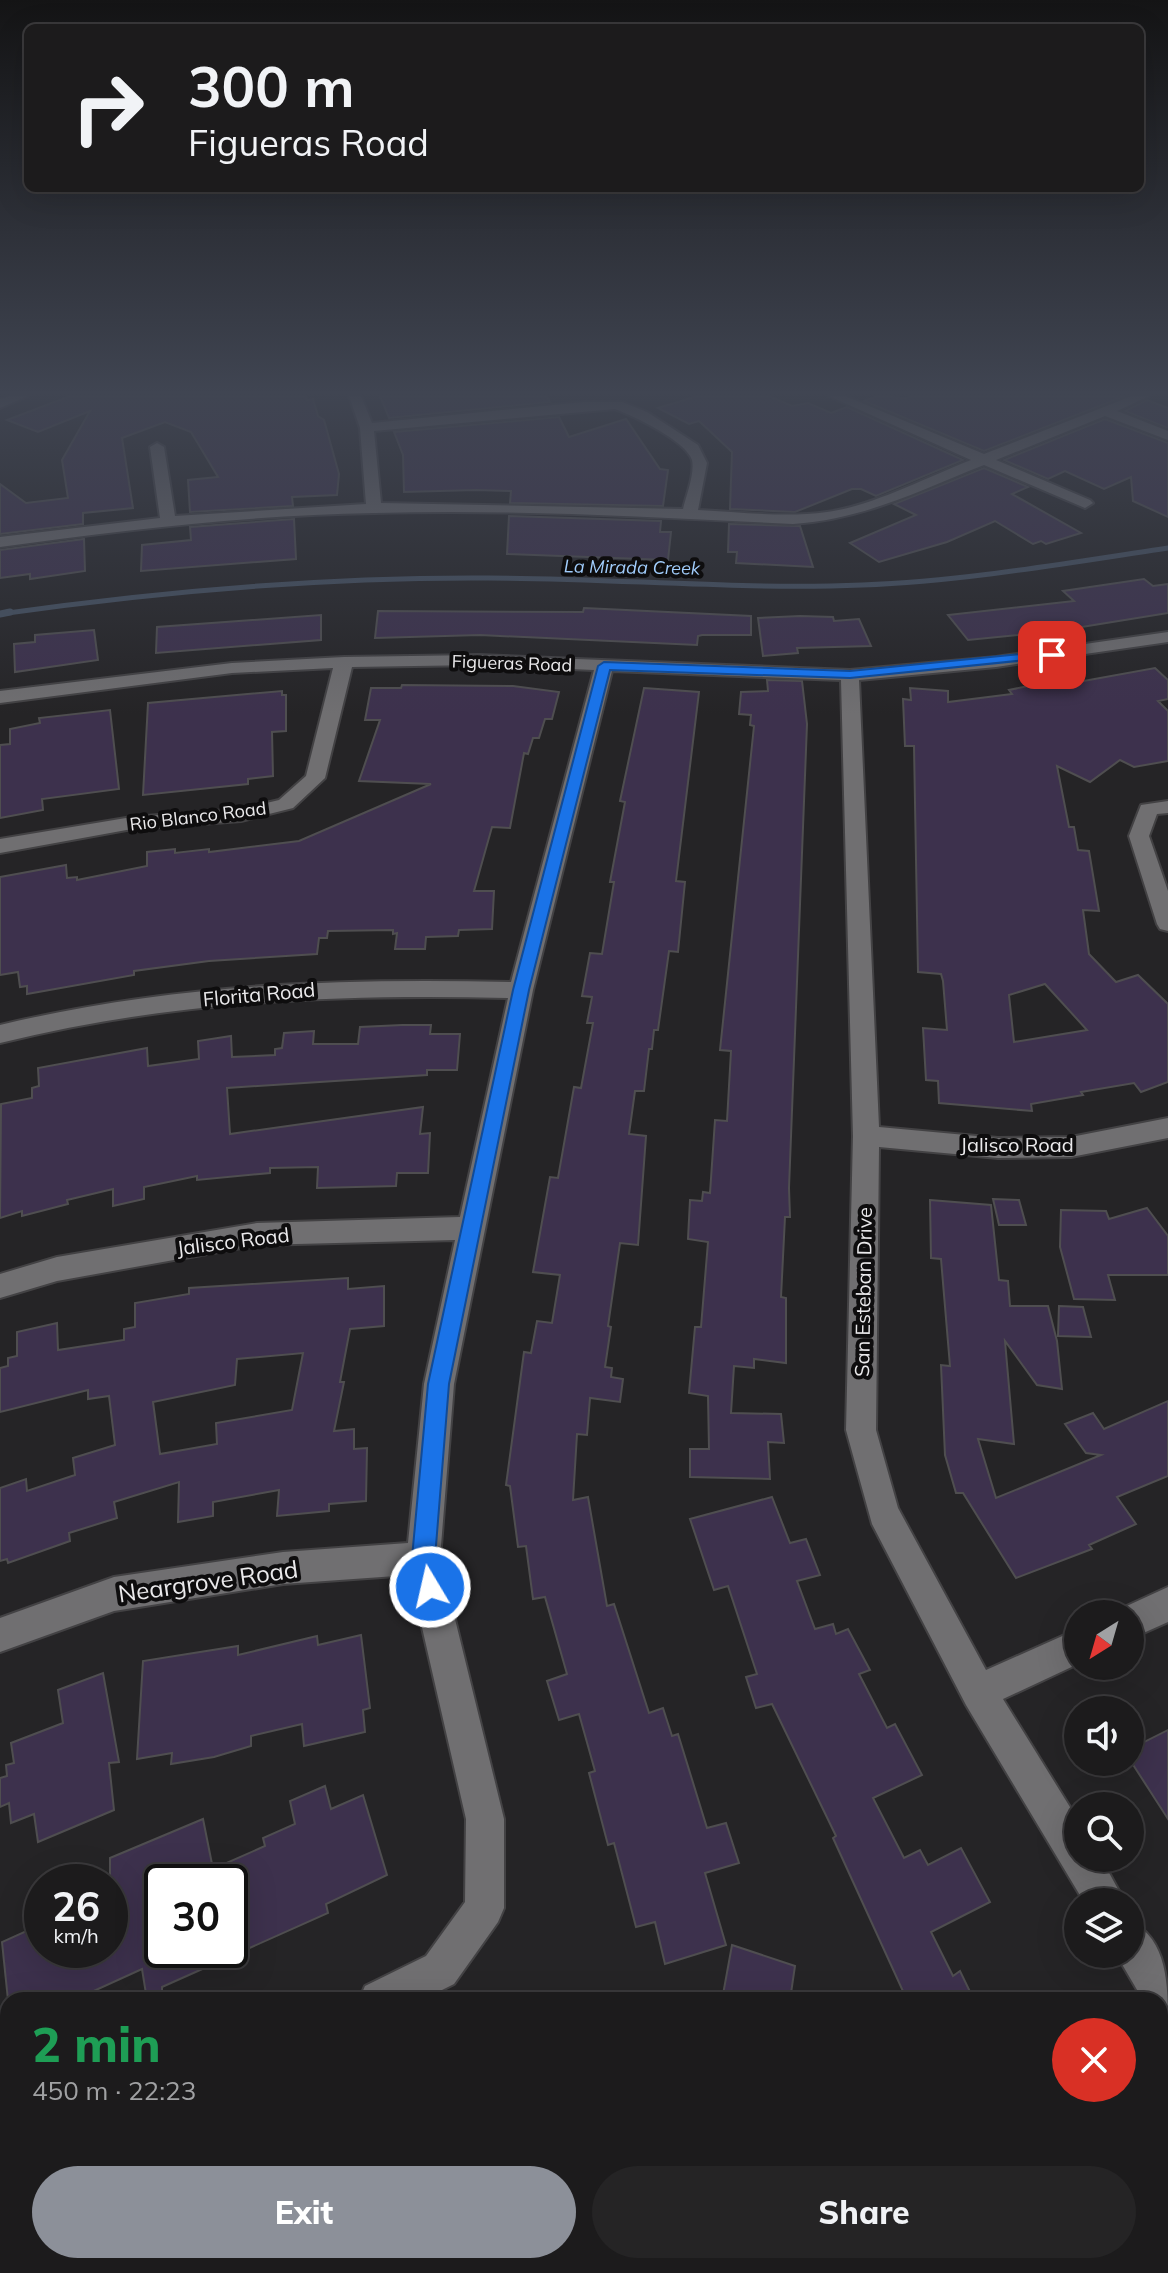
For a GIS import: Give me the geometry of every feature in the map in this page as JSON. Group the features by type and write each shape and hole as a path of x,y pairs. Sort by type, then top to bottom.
{"street":[{"path":"165,502 168,522"},
{"path":"373,502 374,508"},
{"path":"690,514 692,502"},
{"path":"0,542 168,522 374,508 545,509 793,519 853,512 877,502"},
{"name":"Figueras Road","path":"0,697 232,668 344,662 478,660 850,675 996,662 1168,637"},
{"name":"Rio Blanco Road","path":"0,846 132,823 241,815 286,804 315,778 344,662"},
{"path":"395,1992 440,1970 484,1908 485,1819 423,1558 439,1384 469,1228 521,990 604,666"},
{"name":"San Esteban Drive","path":"850,675 866,1136 861,1430 883,1513 979,1692 1064,1832"},
{"path":"1168,807 1148,809 1139,836 1168,924"},
{"name":"Florita Road","path":"0,1034 132,1008 264,990 381,986 521,990"},
{"name":"Jalisco Road","path":"866,1136 998,1148 1071,1147 1168,1128"},
{"name":"Jalisco Road","path":"0,1286 57,1269 257,1234 469,1228"},
{"name":"Neargrove Road","path":"0,1635 114,1594 283,1568 423,1558"},
{"path":"1144,1615 1168,1604"},
{"path":"979,1692 1064,1653"},
{"path":"1144,1964 1161,1992"}],"building":[{"path":"0,502 132,502 133,508 83,513 83,524 0,534"},
{"path":"189,502 293,502 293,506 190,512"},
{"path":"510,502 664,502 663,506"},
{"path":"730,502 820,502 795,512 730,509"},
{"path":"1026,502 1081,533 1046,544 1041,541 1033,544 995,521 947,542 879,562 850,543 916,515 894,504"},
{"path":"1135,502 1168,502 1168,517"},
{"path":"509,516 661,521 660,532 671,532 668,560 507,554"},
{"path":"294,519 296,559 141,571 142,545 191,540 190,527"},
{"path":"729,524 800,526 813,567 736,563 737,552 728,552"},
{"path":"84,539 85,571 30,579 30,574 0,578 0,550"},
{"path":"1144,579 1153,586 1168,584 1168,613 1057,631 968,640 948,615 1074,601 1063,591"},
{"path":"584,608 751,616 751,635 702,635 698,636 697,645 480,635 375,638 378,611 583,612"},
{"path":"321,615 321,640 156,653 157,627"},
{"path":"833,617 834,621 859,619 871,646 797,648 798,653 763,656 758,618"},
{"path":"94,630 98,660 15,672 14,644 35,642 35,635"},
{"path":"1155,668 1168,680 1168,699 1158,701 1168,711 1168,761 1134,767 1120,760 1090,782 1057,766 1069,827 1074,827 1078,850 1089,851 1099,911 1083,910 1089,954 1116,982 1138,975 1168,1004 1168,1082 1141,1092 1134,1083 1081,1092 1083,1095 1031,1104 1032,1111 939,1103 938,1081 926,1080 923,1028 947,1030 943,981 941,974 918,972 914,746 905,746 903,699 911,700 910,688 948,691 948,702 1012,694 1009,690 1033,685 1078,682","holes":["1045,984 1087,1030 1014,1042 1009,995"]},
{"path":"767,680 802,681 807,724 790,1217 785,1217 781,1297 786,1298 786,1363 754,1359 754,1368 734,1366 731,1413 781,1414 784,1443 768,1442 770,1479 690,1477 690,1449 709,1449 708,1396 689,1393 695,1327 701,1327 708,1242 688,1239 690,1200 702,1201 703,1192 710,1193 715,1120 727,1121 731,1051 720,1050 754,726 750,725 751,715 739,714 741,692 768,691"},
{"path":"402,685 513,686 559,692 552,719 545,719 539,738 533,738 528,754 524,753 510,828 492,827 474,891 494,891 492,929 459,930 458,936 426,937 425,949 395,949 397,933 393,934 393,930 328,931 327,938 319,938 317,954 209,961 134,971 134,975 27,994 27,986 20,987 18,972 0,975 0,877 66,865 67,878 77,877 77,880 147,866 147,852 209,849 209,852 299,841 431,784 359,781 380,720 365,720 371,688 401,688"},
{"path":"644,688 699,692 676,881 685,882 678,952 669,951 658,1030 654,1030 652,1049 649,1049 644,1091 635,1091 629,1134 646,1136 638,1245 620,1243 608,1326 611,1327 605,1367 612,1368 611,1377 623,1379 620,1402 590,1398 587,1435 577,1434 573,1500 588,1497 607,1606 614,1604 649,1713 663,1708 672,1736 678,1734 707,1828 726,1823 739,1863 705,1873 726,1945 665,1964 655,1922 636,1927 614,1843 608,1845 589,1773 595,1771 579,1714 559,1720 547,1681 567,1674 545,1597 533,1599 526,1546 518,1547 510,1486 506,1485 524,1352 531,1353 537,1321 552,1323 560,1275 533,1272 550,1177 558,1178 574,1087 581,1088 593,1023 587,1023 592,997 582,996 590,953 602,954 614,882 610,882 625,802 620,801"},
{"path":"282,691 282,695 286,695 286,731 272,732 273,776 248,779 248,784 143,795 148,703"},
{"path":"110,710 119,789 42,799 43,810 0,818 0,745 10,744 10,729 40,723 39,718"},
{"path":"431,1025 430,1034 460,1034 457,1070 427,1070 427,1075 227,1088 230,1134 423,1107 420,1134 430,1133 428,1173 397,1173 396,1186 317,1188 318,1167 270,1168 270,1173 197,1180 197,1176 144,1187 144,1199 113,1206 113,1189 67,1200 68,1204 22,1216 22,1211 0,1218 1,1104 32,1098 32,1088 39,1086 38,1068 147,1048 148,1066 199,1059 198,1041 231,1036 232,1057 275,1055 275,1049 282,1048 284,1033 314,1031 313,1044 358,1044 360,1027"},
{"path":"993,1199 1019,1200 1026,1225 999,1225"},
{"path":"930,1200 991,1205 999,1280 1008,1281 1010,1306 1048,1306 1057,1341 1062,1389 1037,1385 1005,1341 1014,1444 978,1439 996,1498 1101,1455 1086,1453 1065,1424 1093,1413 1104,1429 1168,1401 1168,1476 1117,1497 1136,1524 1089,1545 1092,1549 1016,1578 963,1493 956,1493 945,1455 941,1365 950,1366 941,1259 931,1258"},
{"path":"1147,1208 1168,1236 1168,1275 1108,1275 1115,1300 1074,1299 1060,1247 1061,1210 1106,1211 1109,1219"},
{"path":"348,1278 348,1289 384,1286 384,1326 350,1329 334,1431 354,1429 354,1449 367,1448 366,1501 329,1504 329,1511 277,1516 279,1490 213,1502 213,1516 178,1522 179,1482 114,1502 117,1518 69,1533 70,1541 8,1563 7,1559 0,1561 0,1488 26,1479 27,1491 75,1475 73,1458 115,1445 109,1396 88,1399 88,1390 0,1412 0,1368 8,1366 8,1358 17,1356 17,1332 57,1323 58,1350 124,1340 124,1329 135,1327 135,1303 189,1294 189,1288","holes":["303,1353 292,1410 216,1423 217,1444 160,1454 153,1402 235,1385 237,1359"]},
{"path":"1059,1306 1083,1307 1091,1337 1058,1336"},
{"path":"772,1497 790,1543 806,1539 820,1575 797,1581 815,1629 833,1624 836,1634 848,1629 870,1670 859,1674 887,1728 895,1724 922,1775 873,1798 904,1858 920,1850 928,1865 961,1848 990,1902 931,1932 953,1976 960,1971 970,1992 903,1992 833,1838 836,1836 772,1704 756,1708 746,1677 757,1674 728,1586 714,1590 690,1519"},
{"path":"361,1635 370,1708 363,1710 365,1732 304,1746 302,1724 251,1736 251,1746 214,1757 171,1764 172,1753 137,1759 143,1661 238,1646 238,1655 317,1636 318,1645"},
{"path":"103,1673 119,1762 109,1763 114,1810 38,1842 34,1814 11,1823 9,1803 0,1807 0,1778 7,1776 6,1765 14,1763 11,1743 63,1723 58,1690"},
{"path":"1168,1730 1168,1819 1140,1776 1144,1776 1144,1742"},
{"path":"325,1786 331,1809 363,1795 387,1875 326,1904 328,1913 248,1949 248,1864 224,1864 265,1846 263,1838 295,1824 290,1801"},
{"path":"203,1819 212,1864 144,1864 144,1968 205,1968 162,1987 162,1992 146,1992 142,1969 92,1992 7,1992 2,1942 24,1932 24,1968 128,1968 128,1864 110,1864 110,1858"},
{"path":"732,1945 795,1966 791,1992 723,1992"}],"waterway":[{"name":"La Mirada Creek","path":"10,612 0,614 182,592 365,580 535,579 768,586 901,583 1016,571 1168,548"}],"route":[{"path":"430,1587 423,1558 439,1384 469,1228 521,990 604,666 850,675 1052,655"}]}
